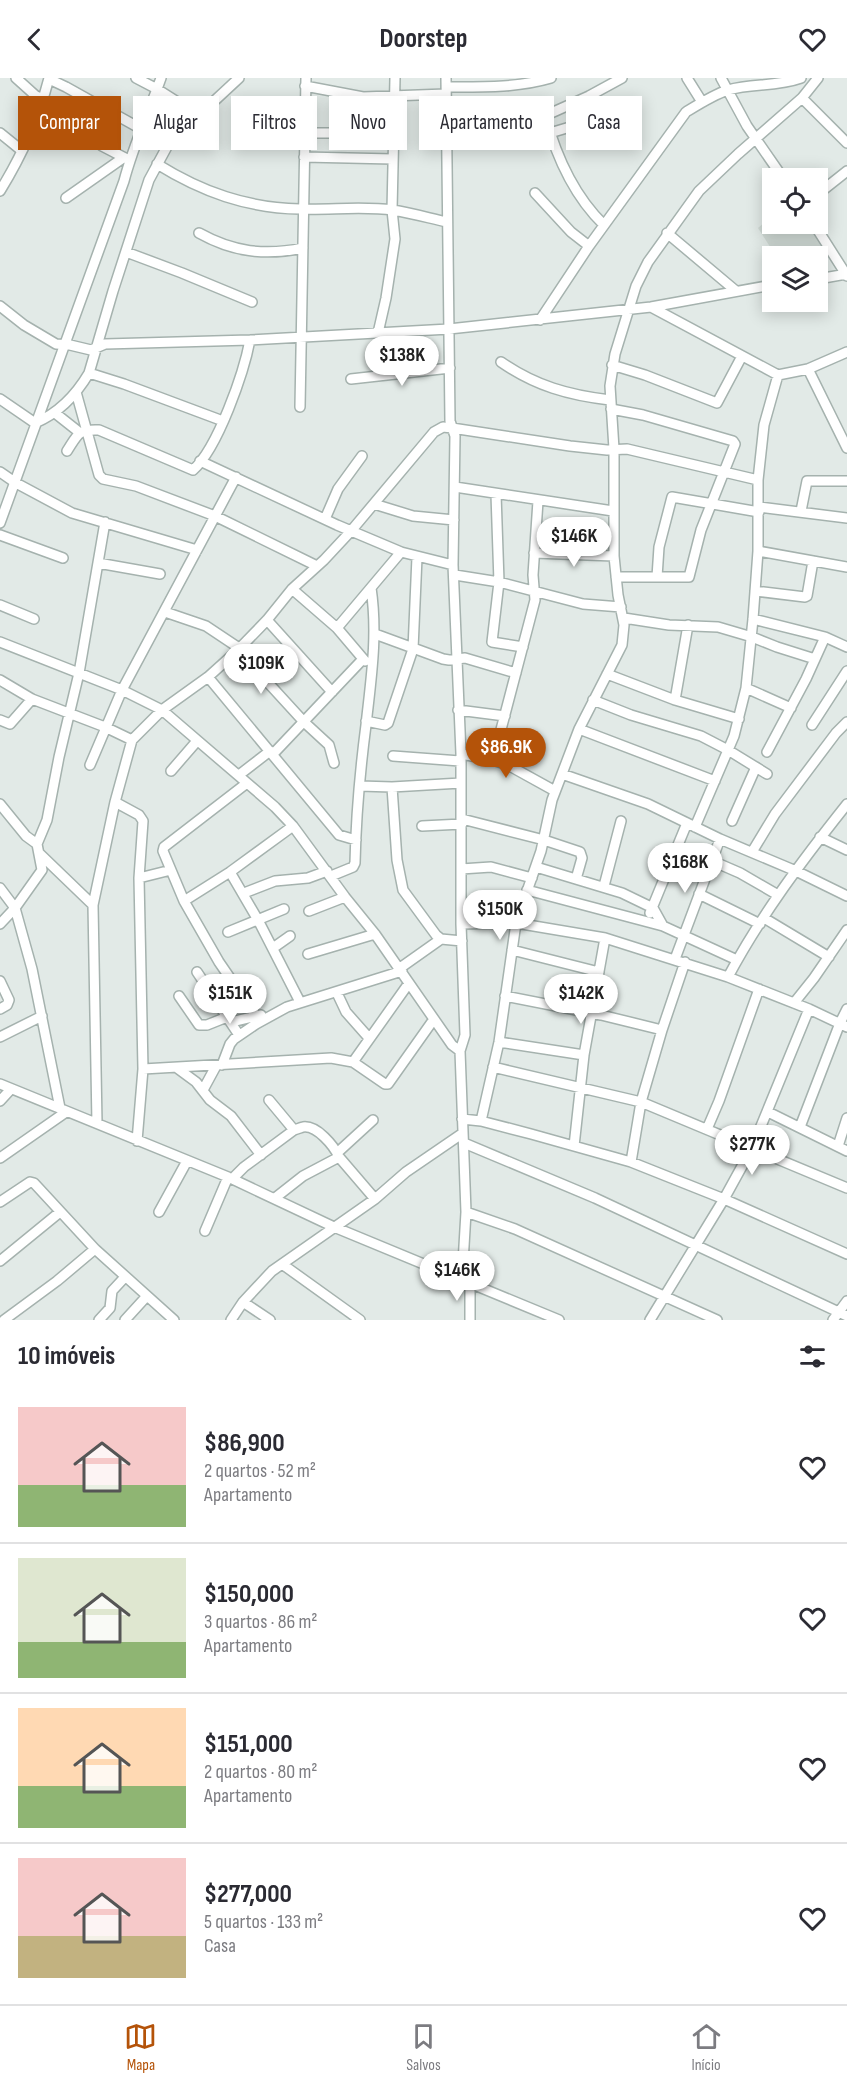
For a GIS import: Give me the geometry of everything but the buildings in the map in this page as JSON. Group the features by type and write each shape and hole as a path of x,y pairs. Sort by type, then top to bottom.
{"street":[{"path":"16,78 36,96"},
{"path":"44,96 49,78 133,124"},
{"path":"136,78 169,96"},
{"path":"155,96 161,78"},
{"path":"219,96 239,78"},
{"path":"394,78 395,96 446,86 519,85 551,78"},
{"path":"554,111 622,78"},
{"path":"687,78 702,102"},
{"path":"721,78 756,139 776,168"},
{"path":"540,320 589,246 686,112 728,90 775,86 801,78"},
{"path":"481,1121 498,1042 516,923 544,840 555,791 579,729 621,645 624,618 616,577 613,532 614,449 611,404 612,365 629,309 641,273 699,191 802,98 818,78"},
{"path":"305,82 359,96"},
{"path":"802,98 847,143"},
{"path":"0,134 18,148"},
{"path":"0,523 124,181 126,159 133,147"},
{"path":"554,147 573,186 604,225"},
{"path":"0,191 21,150"},
{"path":"109,150 126,159"},
{"path":"35,423 55,413 76,392 90,373 95,350 149,180 165,150"},
{"path":"300,407 304,150"},
{"path":"378,333 395,239 392,210 393,150"},
{"path":"447,150 450,421 455,436 453,565 462,821 461,924 465,1035 460,1051 466,1212 466,1282 470,1320"},
{"path":"304,157 393,159"},
{"path":"66,198 126,159"},
{"path":"157,164 201,189 233,200 302,209 392,210 447,222"},
{"path":"828,186 847,171"},
{"path":"536,194 571,232 589,246"},
{"path":"199,233 229,248 250,252 272,254 303,248"},
{"path":"668,233 736,291"},
{"path":"820,234 847,275 828,278"},
{"path":"126,252 252,303"},
{"path":"0,306 24,325 50,341 95,350 105,344 250,340 449,329 651,307 762,287"},
{"path":"651,307 778,375 808,369 847,352"},
{"path":"55,413 83,430 99,430 193,470 223,421 243,372 250,340"},
{"path":"612,365 645,375 717,403 742,356"},
{"path":"501,362 520,375 552,389 734,441 735,444 701,530 690,577 616,577"},
{"path":"351,379 450,368"},
{"path":"808,369 847,448"},
{"path":"90,373 223,421"},
{"path":"647,920 691,825 715,781 739,719 746,688 752,637 758,551 758,480 764,425 778,375"},
{"path":"76,392 83,430 99,476 103,479 136,486 215,516 317,566"},
{"path":"0,399 35,423"},
{"path":"97,1123 93,905 115,802 132,740 162,710 208,677 239,649 292,589 351,531 434,432 443,427 570,446 627,449 758,480"},
{"path":"67,451 83,430"},
{"path":"325,519 338,489 362,456"},
{"path":"200,461 400,552 453,565"},
{"path":"0,472 72,513 197,550"},
{"path":"90,765 122,690 236,477"},
{"path":"801,512 807,481 847,482"},
{"path":"455,487 613,511"},
{"path":"496,494 499,582 492,642 523,647"},
{"path":"657,578 658,547 670,498 673,496 710,505 847,518"},
{"path":"493,760 535,600 533,592 534,553 538,501"},
{"path":"374,504 412,516 454,520"},
{"path":"0,924 15,908 42,870 38,849 49,812 79,673 105,522"},
{"path":"536,533 613,532"},
{"path":"0,536 63,558"},
{"path":"758,551 847,567"},
{"path":"337,628 400,552"},
{"path":"534,553 615,556"},
{"path":"366,721 385,725 388,723 411,659 417,557"},
{"path":"755,591 807,596 813,561"},
{"path":"98,563 160,574"},
{"path":"455,575 499,582 583,604 621,607"},
{"path":"244,893 275,881 329,874 355,865 366,721 372,688 375,634 372,588"},
{"path":"292,589 337,628 372,667"},
{"path":"0,605 34,619"},
{"path":"165,612 206,626 239,649 304,722 331,748 334,763"},
{"path":"624,618 647,623 718,627 815,659"},
{"path":"753,619 825,637 847,647"},
{"path":"267,620 332,692"},
{"path":"675,700 688,625"},
{"path":"375,634 449,660 465,658 516,673"},
{"path":"767,752 825,637"},
{"path":"0,642 122,690 162,710 275,807 293,826 375,934 452,1046 460,1051"},
{"path":"239,776 272,753 363,659"},
{"path":"812,725 847,671"},
{"path":"607,674 675,700 739,719"},
{"path":"208,677 339,835 356,840"},
{"path":"1,681 32,699 132,740"},
{"path":"746,688 791,708"},
{"path":"0,720 5,724 10,724 32,699"},
{"path":"593,700 700,736 767,774"},
{"path":"458,710 505,716"},
{"path":"752,852 775,814 847,722"},
{"path":"579,729 715,781"},
{"path":"171,771 196,741"},
{"path":"393,756 493,760 508,765 555,791"},
{"path":"732,821 756,767"},
{"path":"562,774 648,804 847,896"},
{"path":"247,783 164,846 163,851 184,901 219,962 256,1016"},
{"path":"360,786 392,787 461,783"},
{"path":"392,787 397,860 403,890 410,902 441,939"},
{"path":"115,802 139,815 143,821 139,878 143,1069 137,1140"},
{"path":"0,804 26,836 93,905"},
{"path":"728,977 778,895 847,804"},
{"path":"422,826 462,821 544,840 581,854 576,879"},
{"path":"604,886 621,821"},
{"path":"184,901 230,872 293,826"},
{"path":"820,837 847,850"},
{"path":"631,1162 641,1102 662,1030 685,936 710,860 720,839"},
{"path":"710,860 740,873 778,895"},
{"path":"461,869 491,867 532,878"},
{"path":"536,867 622,893 653,908 663,926"},
{"path":"139,878 171,870"},
{"path":"230,872 244,893 300,1002"},
{"path":"0,888 15,908 32,969 63,1110"},
{"path":"527,890 647,920 737,960"},
{"path":"617,913 622,893"},
{"path":"699,894 762,921 829,957"},
{"path":"309,911 345,897"},
{"path":"228,932 284,909"},
{"path":"461,924 516,923 605,938 728,977 843,1025"},
{"path":"794,1003 847,930"},
{"path":"308,954 375,934"},
{"path":"273,948 290,936"},
{"path":"574,1146 584,1055 605,938"},
{"path":"203,1090 230,1044 239,1035 272,1014 300,1002 337,993 401,970 441,939 462,941"},
{"path":"512,950 599,972"},
{"path":"197,972 239,1035"},
{"path":"0,981 9,1000 7,1005 0,1009"},
{"path":"353,1062 409,983"},
{"path":"707,1129 759,989"},
{"path":"337,993 346,1012 369,1038"},
{"path":"178,996 200,1025 272,1014"},
{"path":"505,996 662,1030"},
{"path":"650,1320 724,1199 752,1148 809,1009"},
{"path":"800,1127 843,1025 847,1009"},
{"path":"0,1037 42,1016"},
{"path":"143,1069 331,1058 353,1062 388,1084 434,1019"},
{"path":"498,1042 584,1055"},
{"path":"493,1067 641,1102 847,1188"},
{"path":"177,1068 196,1082 210,1100 238,1124 261,1155"},
{"path":"0,1084 230,1178 334,1227 553,1319"},
{"path":"0,1101 11,1089"},
{"path":"269,1100 294,1130"},
{"path":"0,1158 63,1110"},
{"path":"768,1112 847,1151"},
{"path":"837,1146 847,1118"},
{"path":"462,1119 481,1121 631,1162 724,1199 847,1254"},
{"path":"275,1198 303,1176 338,1155 372,1120"},
{"path":"205,1231 230,1178 294,1130 302,1127 310,1128 328,1141 375,1199"},
{"path":"231,1320 258,1284 282,1264 375,1199 406,1172 463,1132"},
{"path":"464,1143 584,1193 840,1316 847,1301"},
{"path":"159,1212 187,1161"},
{"path":"0,1202 32,1182 95,1249 172,1319"},
{"path":"0,1261 60,1212"},
{"path":"466,1212 514,1229 717,1320"},
{"path":"4,1320 57,1281 95,1249"},
{"path":"282,1264 360,1320"},
{"path":"99,1320 110,1308 112,1291 125,1277"},
{"path":"125,1320 146,1297"},
{"path":"243,1302 270,1320"}],"shaded area":[{"path":"762,225 762,234 815,234 823,246 770,246 758,228"}]}
